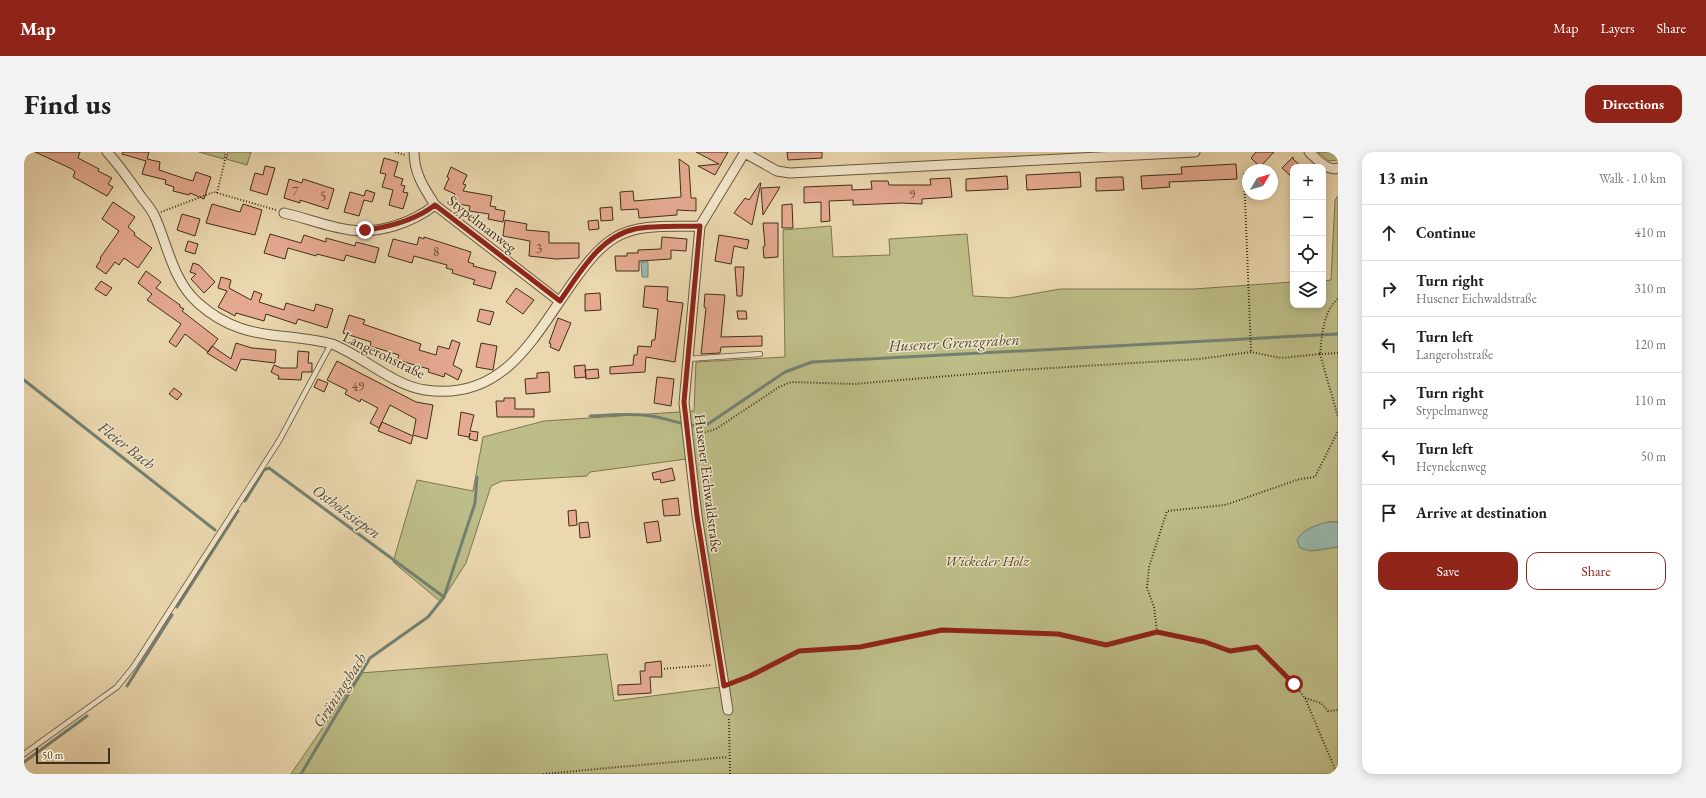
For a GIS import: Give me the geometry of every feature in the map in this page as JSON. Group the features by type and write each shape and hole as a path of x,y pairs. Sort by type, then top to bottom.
{"street":[{"name":"Langerohstraße","path":"107,152 119,165 155,215 170,261 184,286 196,302 218,319 241,330 264,335 310,339 331,344 403,382 422,389 446,392 464,390 488,382 512,364 602,247 617,236 635,229 700,226"},
{"name":"Stypelmanweg","path":"414,152 416,171 422,185 435,205 560,301"},
{"path":"745,152 777,171 790,173 1195,152"},
{"name":"Husener Eichwaldstraße","path":"728,710 697,516 684,402 700,226 745,152"},
{"path":"1309,152 1325,166 1331,169 1338,168"},
{"path":"284,213 350,230 365,230 394,225 427,211 435,205"}],"lane":[{"path":"24,754 107,695 117,687 130,671 279,441 331,344"},
{"path":"687,359 760,354"}],"path":[{"path":"217,192 227,152"},
{"path":"155,215 214,192 284,213"},
{"path":"1245,200 1251,352"},
{"path":"1338,299 1333,302 1322,327 1320,354 1338,417"},
{"path":"687,434 705,434 716,429 779,387 791,382 854,384 1020,370 1199,359 1251,352 1281,358 1338,353"},
{"path":"1157,632 1154,607 1148,588 1149,567 1167,511 1225,505 1300,479 1315,477 1338,431"},
{"path":"724,686 750,676 799,651 860,647 942,630 1058,634 1106,645 1157,632 1205,642 1230,651 1257,647 1288,677 1305,698 1337,774"},
{"path":"661,669 721,664"},
{"path":"1305,698 1321,704 1328,711 1338,710"},
{"path":"728,710 730,730 728,757 730,774"},
{"path":"543,774 728,757"}],"green space":[{"path":"199,152 225,152 224,159"},
{"path":"228,152 251,152 247,165 226,159"},
{"path":"1318,152 1338,152 1338,160 1329,161"},
{"name":"Wickeder Holz","path":"1338,196 1338,522 1328,522 1311,551 1338,547 1338,774 291,774 360,673 607,654 614,701 728,686 704,541 694,458 590,472 587,476 502,481 491,486 466,563 441,602 393,562 417,480 473,491 483,437 544,421 694,411 696,362 785,357 783,230 831,226 833,257 890,255 889,239 967,234 973,296 1009,298 1060,289 1194,289 1290,282 1290,308 1326,308 1326,281 1331,280 1335,200"}],"water":[{"path":"641,262 648,262 648,277 642,277"},
{"path":"1328,522 1338,522 1338,547 1311,551 1300,548 1297,540 1303,533 1310,528"}],"building":[{"path":"35,152 80,152 78,158 112,178 108,184 113,187 107,196 73,177 75,172 72,169"},
{"path":"123,152 149,152 147,159 160,162 159,170 193,181 196,172 211,177 204,199 190,193 189,195 173,191 174,187 165,184 166,180 142,174 146,161 122,154"},
{"path":"696,152 728,152 715,175 698,166 719,164"},
{"path":"787,152 822,152 822,158 788,160"},
{"path":"1256,152 1274,152 1263,164 1257,164 1251,158"},
{"path":"1293,157 1293,159 1299,164 1290,164 1290,175 1282,168"},
{"path":"384,158 398,162 394,176 403,179 401,185 405,186 403,192 408,193 403,209 389,205 393,190 382,187 386,174 380,173"},
{"path":"679,159 689,166 691,198 696,198 696,211 677,210 677,215 639,218 638,209 621,210 620,192 633,191 634,201 681,197"},
{"path":"1236,164 1237,179 1169,182 1170,187 1142,189 1141,176 1182,174 1181,167"},
{"path":"265,166 275,168 267,195 250,190 255,173 263,175"},
{"path":"451,167 467,175 463,184 466,185 463,191 492,196 490,206 496,207 495,209 505,211 503,222 488,219 489,214 469,211 470,206 453,203 455,194 444,189 449,178 447,177"},
{"path":"1080,172 1081,187 1027,190 1026,175"},
{"path":"1007,176 1008,189 966,191 966,179"},
{"path":"1123,177 1124,190 1096,191 1096,178"},
{"path":"950,178 952,197 922,199 922,204 902,203 853,205 853,200 829,201 830,221 821,222 821,202 804,203 804,187 852,185 852,190 872,189 871,181 888,181 889,185 931,185 930,179"},
{"path":"289,179 302,183 303,179 334,189 328,209 300,200 300,203 284,198"},
{"path":"760,183 752,225 734,213 745,198 749,200"},
{"path":"780,187 763,215 761,188"},
{"path":"366,190 375,193 372,202 364,200 359,216 344,212 350,192 364,196"},
{"path":"113,202 135,217 128,227 135,233 134,235 152,248 138,268 124,258 119,265 115,262 106,274 96,267 101,259 100,258 119,231 102,219"},
{"path":"212,204 240,212 243,204 262,210 255,235 206,223"},
{"path":"792,204 793,228 782,228 782,205"},
{"path":"612,207 613,220 601,221 600,208"},
{"path":"182,214 200,219 195,236 177,230"},
{"path":"505,220 527,224 526,230 549,232 549,243 579,243 579,258 556,259 529,256 530,241 503,236"},
{"path":"598,220 599,229 589,230 588,221"},
{"path":"763,223 778,223 778,257 764,258 763,247 765,246"},
{"path":"270,234 301,243 304,235 326,242 326,238 355,246 356,242 379,248 375,263 346,255 344,261 317,254 316,256 288,248 285,259 264,253"},
{"path":"719,235 749,240 747,249 734,246 731,264 715,261"},
{"path":"419,237 424,239 424,237 471,252 468,262 474,264 473,266 496,272 491,289 473,284 475,280 452,273 453,270 446,268 447,265 414,256 412,263 388,256 393,239 417,245"},
{"path":"662,237 687,239 686,251 671,250 671,259 639,261 639,271 616,271 615,256 627,256 627,253 638,253 638,250 661,249"},
{"path":"188,241 198,244 195,254 185,251"},
{"path":"193,263 199,265 215,282 204,293 191,279 196,274 190,272"},
{"path":"735,267 744,267 742,296 737,296"},
{"path":"146,271 161,282 156,288 180,305 180,307 184,309 182,311 218,339 208,352 185,334 176,347 169,342 181,324 147,300 152,294 138,283"},
{"path":"221,277 231,280 229,288 251,300 254,291 262,294 259,302 284,310 286,303 314,311 316,304 333,309 327,328 298,319 296,324 266,314 264,321 236,313 235,316 218,307 227,291 218,288"},
{"path":"101,281 112,288 106,296 95,289"},
{"path":"645,286 668,287 667,301 683,303 675,362 646,357 645,372 610,374 610,367 633,365 634,355 637,355 638,346 651,347 652,340 655,340 658,309 643,307"},
{"path":"516,288 534,300 523,314 506,302"},
{"path":"600,293 601,310 585,311 585,294"},
{"path":"705,294 725,295 721,337 762,336 762,346 721,347 720,353 701,354 706,308 704,307"},
{"path":"480,309 494,312 490,325 477,321"},
{"path":"737,311 746,311 747,319 738,319"},
{"path":"349,315 365,320 363,324 421,344 419,350 436,355 438,346 449,349 452,340 460,343 453,365 462,370 458,380 445,373 444,377 428,372 429,369 397,360 399,355 370,346 371,342 343,333"},
{"path":"558,318 571,323 559,351 550,347 551,344 549,343"},
{"path":"236,343 252,348 276,350 275,363 241,359 236,371 207,353 212,346 231,359"},
{"path":"481,343 497,346 493,370 476,367"},
{"path":"298,351 309,352 308,363 312,363 312,372 302,372 301,380 278,379 279,376 271,372 274,365 281,368 297,368"},
{"path":"337,361 416,402 433,405 427,439 413,435 416,419 390,405 379,428 370,423 378,408 361,399 360,402 345,394 347,390 327,380"},
{"path":"585,365 586,377 575,378 574,366"},
{"path":"598,369 599,378 586,379 585,370"},
{"path":"549,372 550,392 526,394 525,379 537,378 537,373"},
{"path":"657,377 674,379 671,406 654,403"},
{"path":"318,379 328,383 324,392 314,387"},
{"path":"174,388 182,394 177,400 169,394"},
{"path":"504,398 515,398 515,409 534,409 534,417 497,417 496,401 504,401"},
{"path":"461,412 474,415 470,431 478,432 477,441 469,439 470,433 469,437 458,435"},
{"path":"382,422 413,436 411,444 378,431"},
{"path":"672,468 675,480 661,483 660,479 654,480 652,473"},
{"path":"678,498 680,515 664,516 662,500"},
{"path":"576,510 577,525 569,526 568,511"},
{"path":"658,521 661,541 647,543 644,523"},
{"path":"588,522 590,537 580,538 579,523"},
{"path":"661,661 662,677 650,677 651,693 618,695 618,685 641,684 640,671 645,671 645,663"}],"waterway":[{"name":"Husener Grenzgraben","path":"590,416 620,414 642,415 693,425 708,424 785,372 812,362 1338,334"},
{"name":"Fleier Bach","path":"24,380 215,530"},
{"name":"Ostholzsiepen","path":"245,501 264,470 269,468 444,597"},
{"name":"Grüningsbach","path":"301,774 370,658 428,617 444,597 475,503 477,477"},
{"name":"Ostholzsiepen","path":"177,607 238,511"},
{"name":"Ostholzsiepen","path":"127,686 172,615"},
{"name":"Ostholzsiepen","path":"24,762 87,716"}],"route":[{"path":"365,230 388,228 427,211 435,205 560,301 584,268 602,247 617,236 635,229 700,226 696,256 684,402 697,516 724,686 750,676 799,651 860,647 942,630 1058,634 1106,645 1157,632 1205,642 1230,651 1257,647 1269,657 1294,684"}]}
